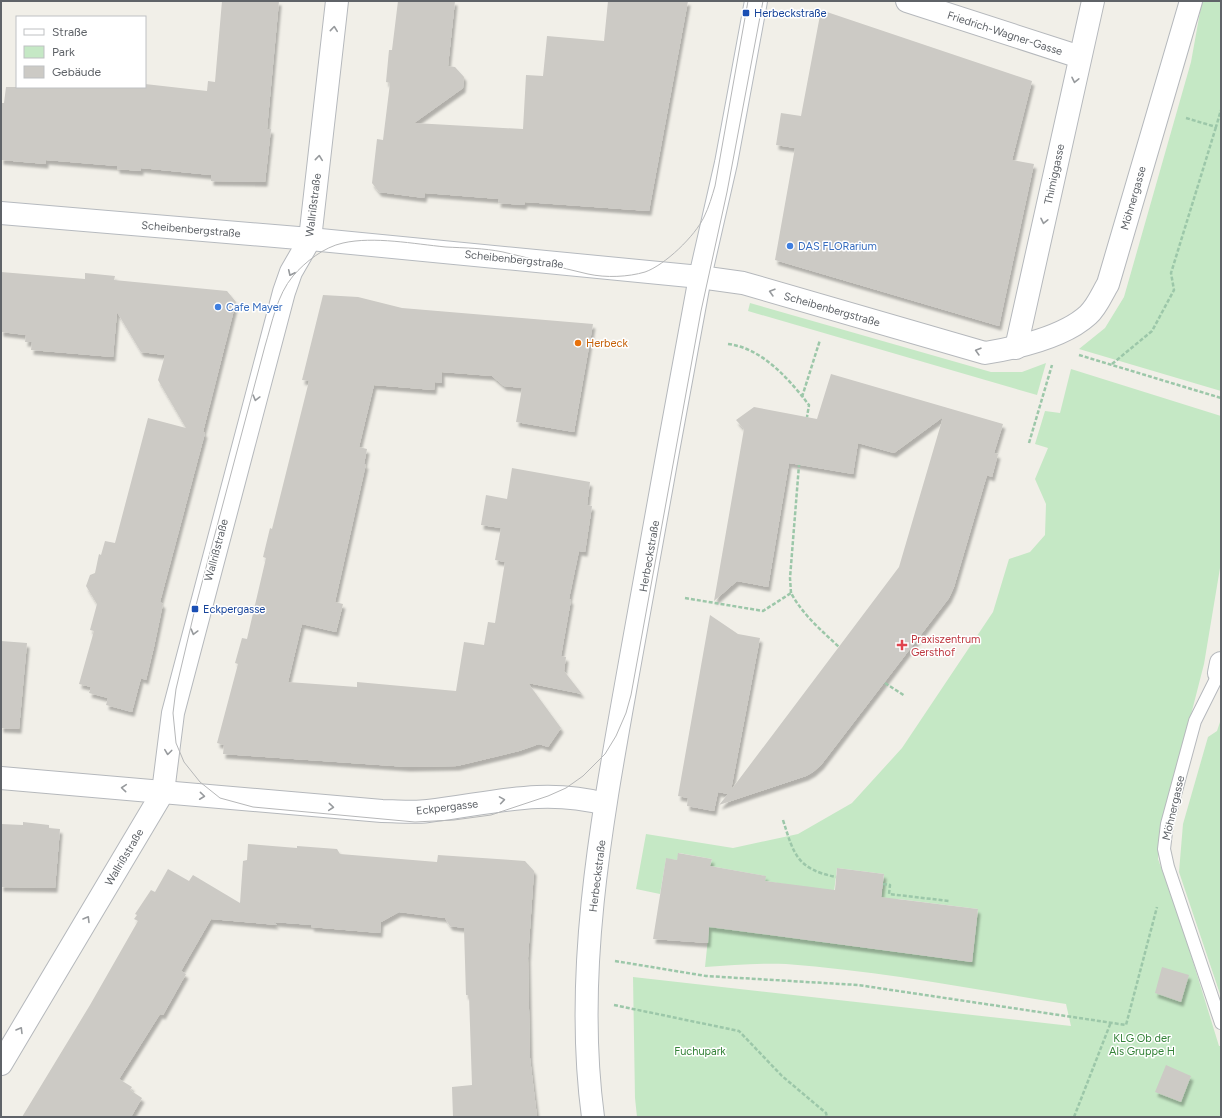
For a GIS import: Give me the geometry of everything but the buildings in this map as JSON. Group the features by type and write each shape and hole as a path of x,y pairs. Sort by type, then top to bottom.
{"street":[{"name":"Wallrißstraße","path":"1,1064 163,792 173,713 282,300 291,272 310,239 337,1"},
{"name":"Herbeckstraße","path":"593,1117 590,1097 586,999 587,957 605,804 700,277 726,163 756,1"},
{"name":"Friedrich-Wagner-Gasse","path":"907,1 1080,57"},
{"name":"Thimiggasse","path":"1016,348 1093,1"},
{"name":"Möhnergasse","path":"1016,348 1072,327 1089,314 1108,284 1191,1"},
{"name":"Scheibenbergstraße","path":"1,213 310,239 700,277 743,283 985,353 1016,348"},
{"name":"Eckpergasse","path":"1,778 382,811 426,812 519,797 553,796 583,798 605,804"}],"lane":[{"name":"Möhnergasse","path":"1220,670 1196,721 1167,824 1164,850 1168,867 1221,1023"}],"path":[{"path":"1159,109 1216,127"},
{"path":"1112,364 1152,331 1174,290 1171,273 1221,110"},
{"path":"1051,335 1069,352 1221,398"},
{"path":"802,397 820,340"},
{"path":"728,344 746,349 777,369 797,388 809,405 807,417"},
{"path":"1029,443 1052,365 1069,352"},
{"path":"799,465 790,578 791,592 798,606 813,623 839,647"},
{"path":"684,598 764,611 791,592"},
{"path":"885,683 905,696"},
{"path":"782,820 792,847 800,861 810,870 836,877"},
{"path":"587,957 706,976 858,985 1126,1025 1168,867"},
{"path":"883,884 890,884 889,894 949,901"},
{"path":"586,999 739,1031 782,1076 826,1113 827,1117"},
{"path":"1074,1117 1111,1022"}],"green space":[{"path":"1202,1 1221,1 1221,391 1079,349 1105,328 1124,297 1191,62"},
{"path":"750,303 991,372 1022,372 1046,363 1037,395 748,311"},
{"path":"1071,369 1221,416 1221,562 1204,664 1161,832 1158,859 1179,916 1219,1046 1221,1046 1221,1117 637,1117 635,1098 633,977 1071,1026 1066,1004 961,987 856,971 786,964 705,967 710,919 750,932 972,962 978,909 898,899 891,904 881,903 884,874 837,868 834,892 765,881 765,876 710,866 712,859 679,853 677,860 666,859 660,894 636,889 646,834 733,848 798,834 852,803 902,748 993,612 1009,559 1030,552 1045,535 1046,504 1035,479 1048,448 1035,444 1045,411 1060,413"},
{"path":"1221,719 1221,997 1179,872 1183,824 1208,737 1217,731"}],"tram line":[{"path":"748,1 715,186 709,205 700,225 687,241 670,257 653,268 645,272 631,275 602,276 577,272 524,257 496,251 394,241 368,240 343,243 329,248 315,256 303,266 287,284 279,300 265,346 195,609 176,689 173,713 176,743 184,762 200,782 220,798 253,807 415,822 454,820 491,815 548,796 566,788 583,776 605,754 616,736 626,713 631,695 701,311 727,192 763,1"}],"place":[{"name":"Herbeckstraße","path":"746,13"},
{"name":"DAS FLORarium","path":"790,246"},
{"name":"Cafe Mayer","path":"218,307"},
{"name":"Herbeck","path":"578,343"},
{"name":"Eckpergasse","path":"195,609"},
{"name":"Praxiszentrum Gersthof","path":"902,645"}],"park label":[{"name":"KLG Ob der Als Gruppe H","path":"1142,1044"},
{"name":"Fuchupark","path":"700,1051"}]}
